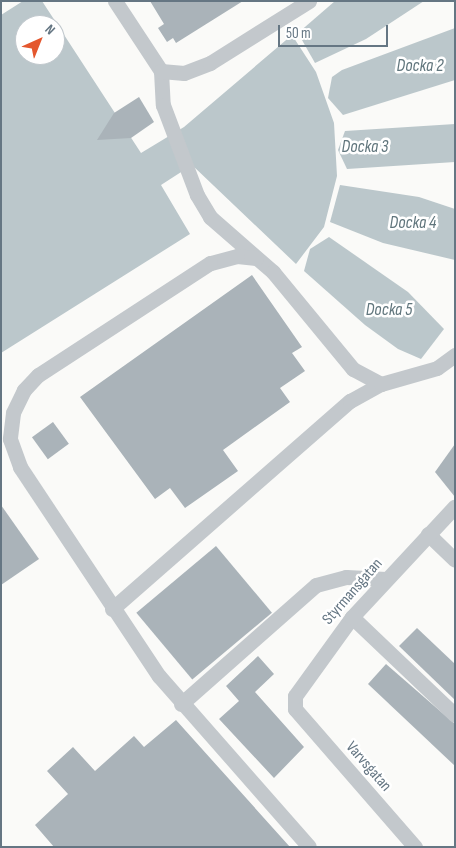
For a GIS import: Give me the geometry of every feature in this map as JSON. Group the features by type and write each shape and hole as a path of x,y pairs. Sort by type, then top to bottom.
{"street":[{"path":"115,1 161,71 163,105 197,195 216,223 273,272 339,355 353,369 381,384"},
{"path":"161,71 184,73 210,63 309,1"},
{"path":"256,258 237,256 210,263 38,375 24,390 13,414 10,439 20,466 112,609 181,704 309,847"},
{"path":"112,609 350,401 381,384 437,368 455,355"},
{"name":"Styrmansgatan","path":"295,709 300,683 352,617 455,506"},
{"path":"428,534 455,560"},
{"path":"181,704 316,585 346,577 386,579"},
{"path":"352,617 455,715"},
{"name":"Varvsgatan","path":"295,709 416,847"}],"water":[{"path":"23,1 42,1 51,15 15,15 15,65 65,65 65,36 141,153 184,127 292,35 316,72 334,123 337,176 324,227 296,264 192,165 161,185 190,234 1,353 1,15"},
{"path":"335,1 424,1 366,39 315,63 298,33"},
{"name":"Docka 2","path":"455,28 455,80 343,115 328,98 332,77 342,70"},
{"name":"Docka 3","path":"455,124 455,162 347,169 338,150 345,131"},
{"name":"Docka 4","path":"340,185 419,197 455,209 455,260 383,243 330,222"},
{"name":"Docka 5","path":"329,237 408,292 444,329 421,359 398,349 365,325 304,271 310,249"}],"building":[{"path":"150,1 243,1 176,43 173,38 167,42 158,28 164,24"},
{"path":"139,97 154,122 131,138 97,140 114,113"},
{"path":"252,275 302,347 292,353 305,371 280,388 290,402 223,450 238,471 185,508 170,488 155,499 80,397"},
{"path":"53,422 69,444 48,459 32,437"},
{"path":"455,444 455,497 435,472"},
{"path":"1,505 39,559 1,585"},
{"path":"216,546 272,613 192,679 136,613"},
{"path":"417,628 455,664 455,700 399,646"},
{"path":"258,656 274,674 255,692 304,747 274,778 219,719 239,701 226,686"},
{"path":"386,664 455,724 455,766 368,684"},
{"path":"176,720 290,847 54,847 35,825 68,794 47,771 73,747 95,771 134,736 144,747"}]}
